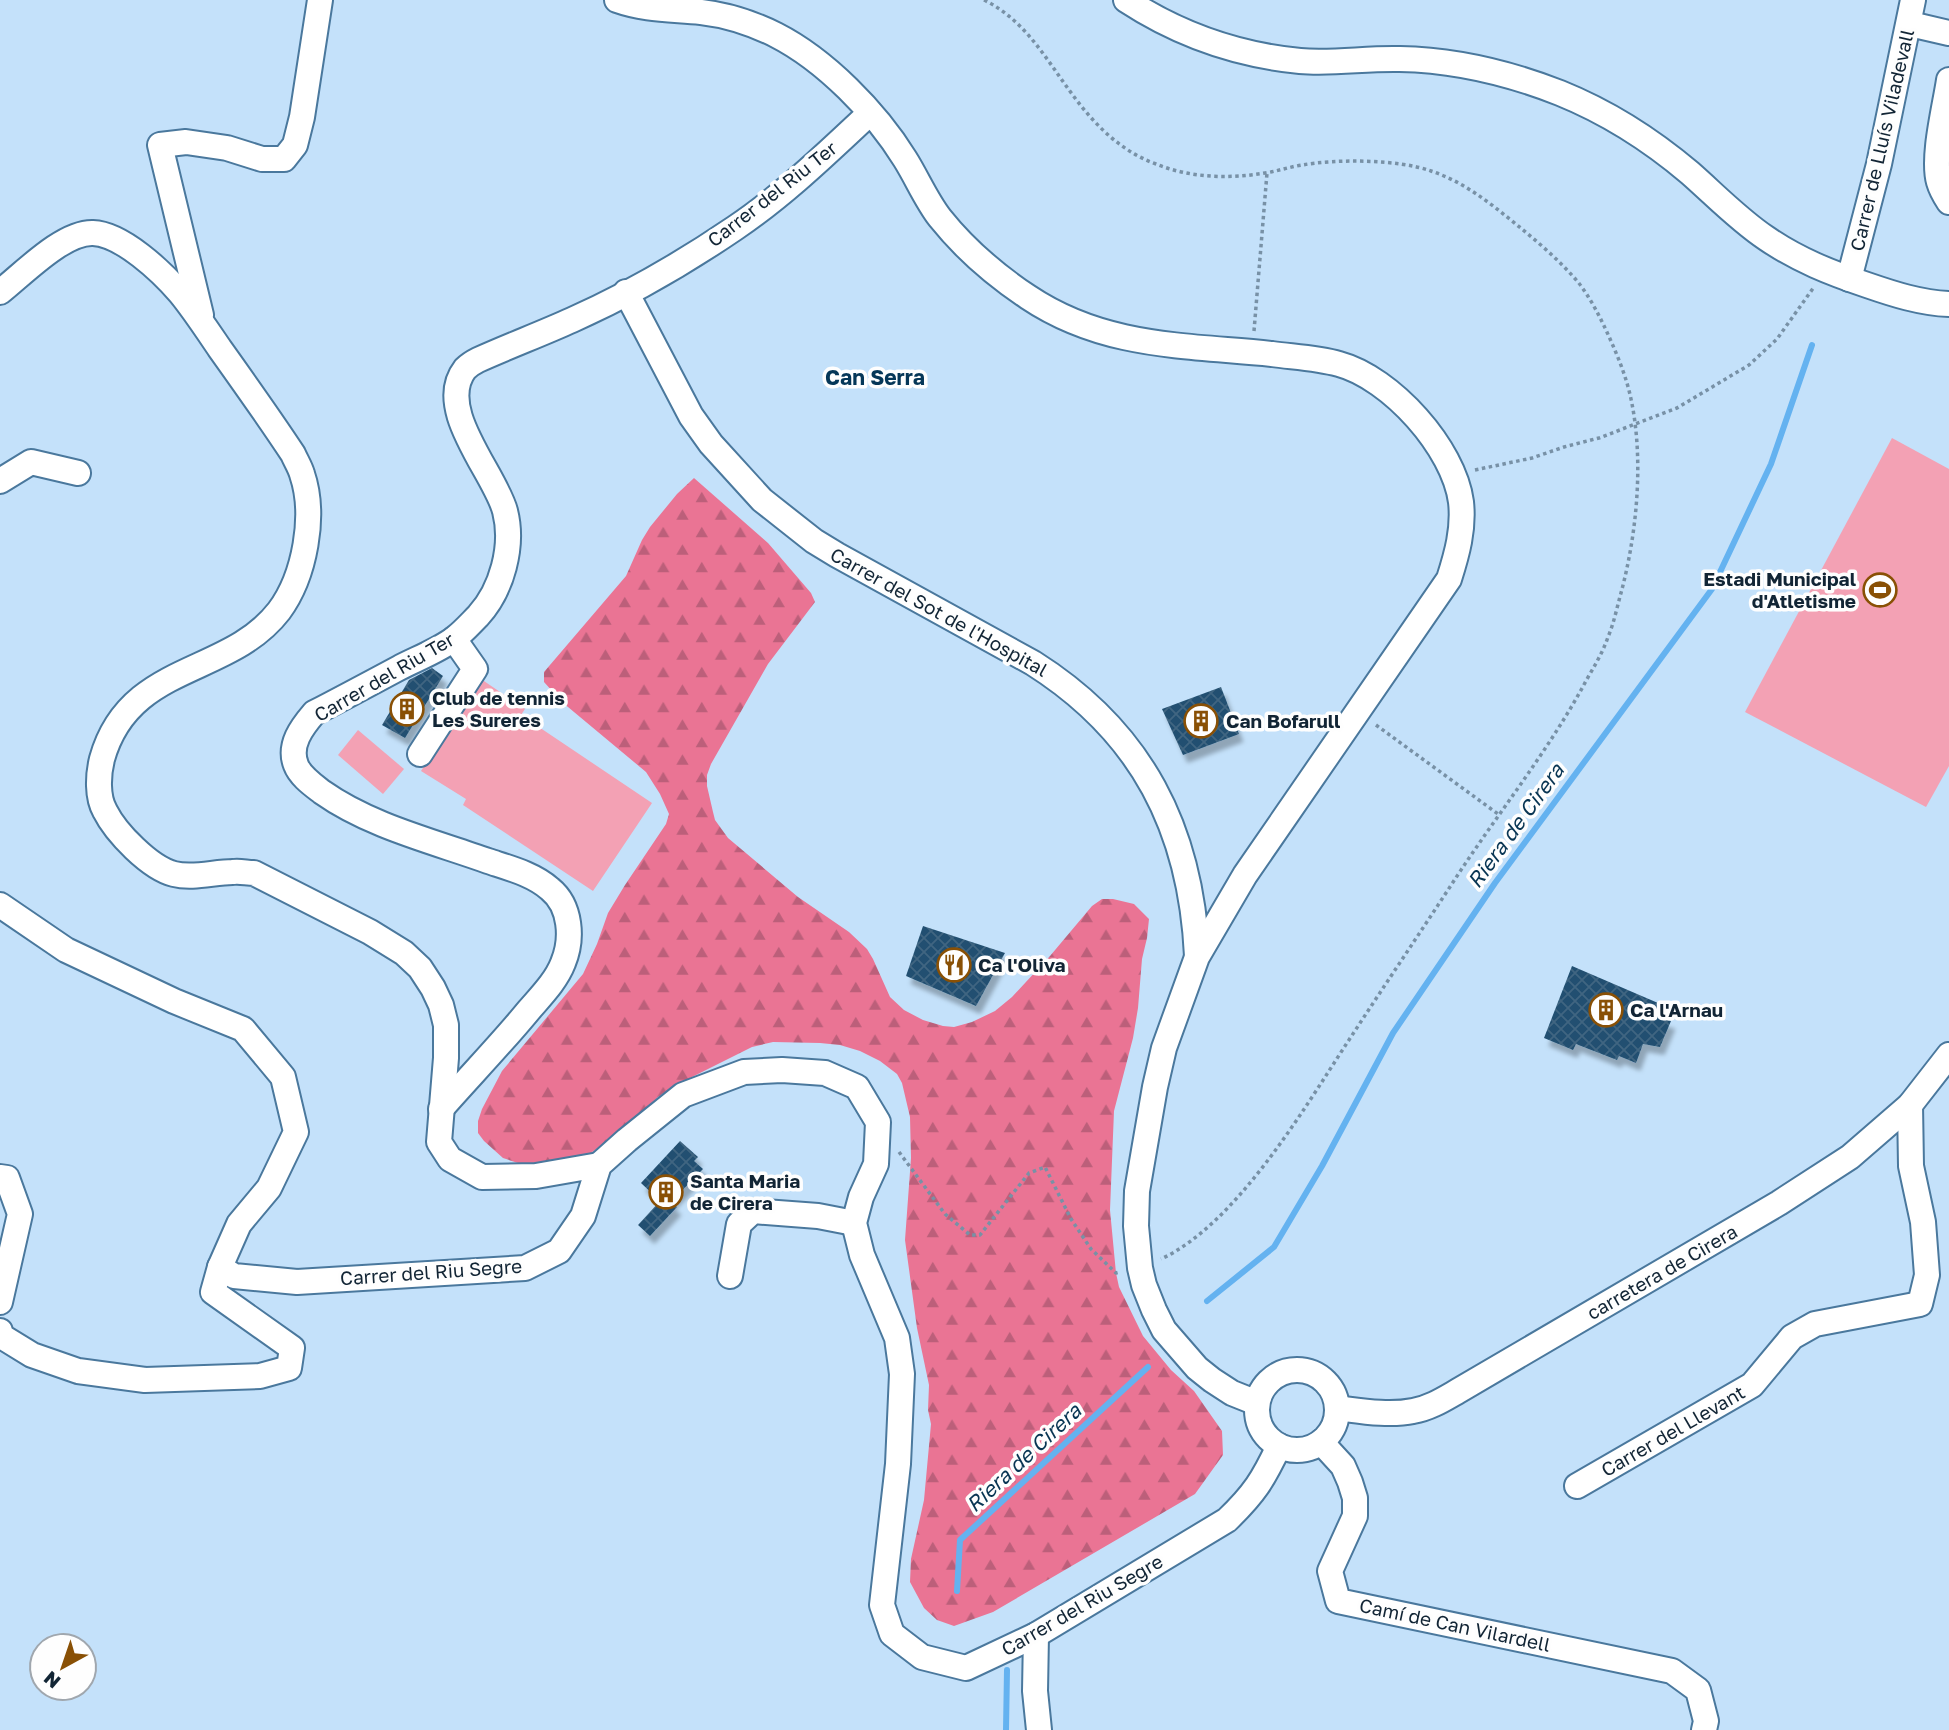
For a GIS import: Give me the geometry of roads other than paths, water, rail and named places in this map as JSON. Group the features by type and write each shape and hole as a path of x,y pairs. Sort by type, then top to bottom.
{"street":[{"path":"204,326 160,145 186,142 227,148 262,159 284,159 295,145 302,117 320,0"},
{"path":"617,0 634,6 702,12 747,22 778,36 804,53 830,73 870,113 905,158 926,196 959,240 982,262 1028,297 1077,323 1130,339 1175,346 1311,358 1342,365 1366,376 1409,409 1441,449 1454,475 1461,499 1462,522 1458,550 1449,579 1245,875 1197,957 1164,1048 1144,1138 1137,1191 1136,1226 1140,1268 1154,1310 1164,1330 1179,1349 1212,1380 1232,1393 1257,1403"},
{"path":"1126,0 1186,32 1216,44 1265,56 1314,62 1431,60 1490,71 1559,93 1590,106 1656,146 1765,237 1796,257 1825,271 1912,299 1949,304"},
{"path":"1911,12 1949,33"},
{"name":"Carrer de Lluís Viladevall","path":"1849,279 1879,164 1911,12"},
{"path":"1949,80 1939,142 1943,170 1938,181 1949,202"},
{"name":"Carrer del Riu Ter","path":"440,1109 507,1037 552,983 564,963 568,922 563,904 551,889 528,875 340,805 316,787 296,766 293,753 296,739 314,713 454,639 480,613 497,586 508,539 505,511 467,437 457,396 459,382 466,369 478,359 573,320 694,254 738,226 810,169 870,113"},
{"path":"0,292 51,251 74,237 93,233 114,239 133,250 179,292 293,454 302,474 306,494 307,538 290,595 268,623 252,637 147,692 115,727 100,766 101,804 110,822 129,844 153,863 173,874 192,876 254,873 370,932 404,953 420,968 433,988 446,1025 439,1142 450,1158 482,1177 536,1176 599,1166"},
{"name":"Carrer del Sot de l'Hospital","path":"626,292 691,416 711,444 762,500 814,541 1062,681 1114,729 1149,778 1162,803 1190,894 1196,926 1197,957"},
{"path":"0,481 31,462 78,473"},
{"path":"420,754 475,668 454,639"},
{"path":"0,905 66,950 174,1001 243,1029 283,1077 296,1132 269,1188 239,1224 220,1267 214,1292 292,1348 289,1368 260,1376 145,1380 78,1371 32,1355 1,1336 0,1331"},
{"name":"carretera de Cirera","path":"1337,1408 1392,1413 1413,1411 1435,1404 1779,1203 1850,1157 1910,1105 1949,1055"},
{"name":"Carrer del Riu Segre","path":"220,1267 234,1276 297,1282 525,1268 559,1251 583,1216 599,1166 683,1095 744,1072 782,1070 825,1073 857,1087 878,1122 876,1164 861,1197 854,1223 862,1255 897,1338 902,1374 898,1464 881,1605 892,1634 922,1657 966,1668 1036,1635 1227,1520 1250,1499 1279,1446"},
{"name":"Carrer del Llevant","path":"1577,1486 1752,1385 1792,1337 1815,1324 1920,1304 1927,1275 1923,1222 1911,1166 1910,1105"},
{"path":"0,1177 8,1178 20,1214 0,1302"},
{"path":"730,1276 739,1224 753,1211 818,1216 854,1223"},
{"path":"1301,1370 1316,1375 1329,1386 1337,1408 1334,1426 1321,1442 1303,1450 1290,1450 1279,1446 1266,1436 1257,1416 1260,1393 1273,1378 1286,1371 1301,1370"},
{"name":"Camí de Can Vilardell","path":"1321,1442 1342,1466 1354,1498 1355,1516 1330,1571 1338,1601 1671,1671 1698,1689 1706,1721 1704,1730"},
{"path":"1036,1635 1035,1691 1039,1730"}],"waterway":[{"name":"Riera de Cirera","path":"1207,1301 1274,1247 1322,1166 1393,1033 1495,883 1712,589 1771,464 1812,345"},
{"name":"Riera de Cirera","path":"957,1591 960,1540 1148,1367"},
{"name":"Riera de Cirera","path":"1006,1730 1007,1670"}],"place":[{"name":"Estadi Municipal d'Atletisme","path":"1880,590"},
{"name":"Club de tennis Les Sureres","path":"407,709"},
{"name":"Can Bofarull","path":"1201,721"},
{"name":"Ca l'Oliva","path":"954,965"},
{"name":"Ca l'Arnau","path":"1606,1010"},
{"name":"Santa Maria de Cirera","path":"666,1192"}],"district":[{"name":"Can Serra","path":"875,378"}]}
